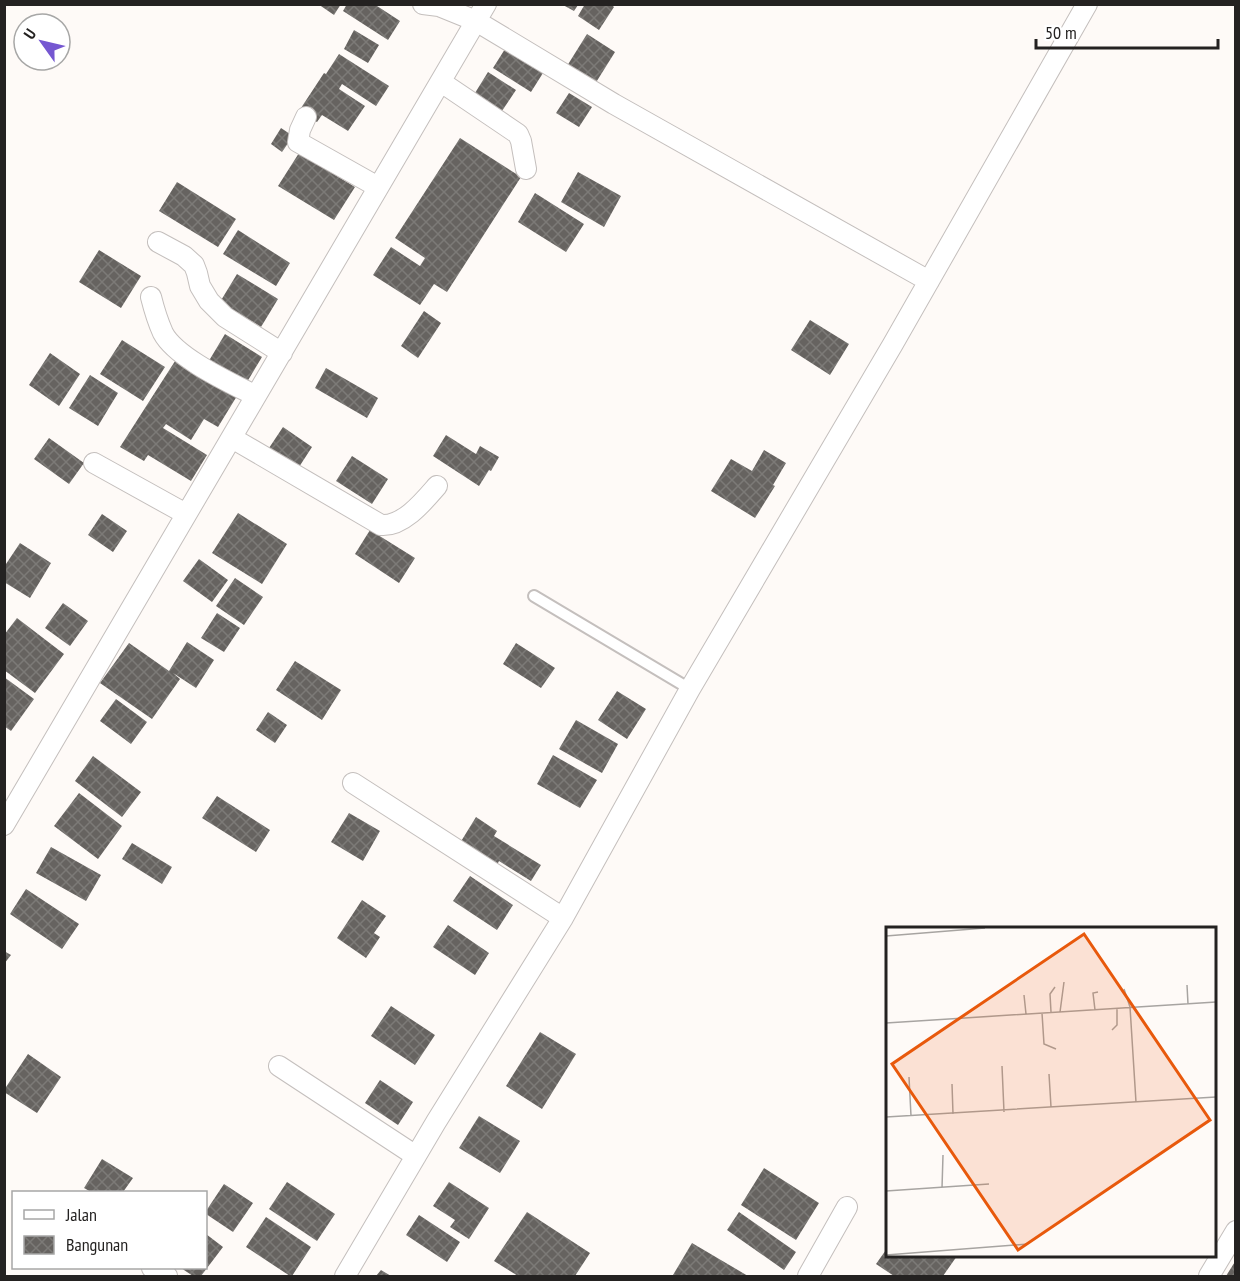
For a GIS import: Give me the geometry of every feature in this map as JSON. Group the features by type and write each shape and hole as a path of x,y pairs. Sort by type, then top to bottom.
{"street":[{"path":"423,4 481,13 614,104 929,281"},
{"path":"345,1276 563,918 690,689 929,281 1087,4"},
{"path":"4,825 481,13"},
{"path":"441,82 518,134 526,169"},
{"path":"306,117 298,142 378,187"},
{"path":"158,242 184,256 194,265 200,286 209,302 225,317 282,353"},
{"path":"151,297 163,333 171,344 210,372 256,396"},
{"path":"232,438 381,525 389,524 411,513 437,486"},
{"path":"94,462 186,514"},
{"path":"353,783 563,918"},
{"path":"279,1065 416,1156"},
{"path":"808,1276 847,1207"},
{"path":"1209,1276 1236,1231"}],"lane":[{"path":"534,596 690,689"}],"building":[{"path":"318,4 341,4 334,15"},
{"path":"347,4 374,4 400,21 388,40 343,11"},
{"path":"585,4 611,4 614,7 599,30 578,16"},
{"path":"563,5 578,5 574,11"},
{"path":"354,30 379,45 368,63 344,49"},
{"path":"587,34 615,52 595,84 567,66"},
{"path":"505,49 543,73 531,92 493,68"},
{"path":"339,54 389,86 376,106 342,84 339,89 365,106 348,131 322,115 317,122 299,111"},
{"path":"488,72 516,90 502,111 475,93"},
{"path":"569,93 592,107 579,127 556,113"},
{"path":"281,128 293,136 282,152 271,144"},
{"path":"460,138 521,177 447,292 434,284 420,305 373,275 391,247 420,266 425,258 395,238"},
{"path":"299,153 355,187 334,220 278,186"},
{"path":"578,172 621,196 604,227 561,202"},
{"path":"177,182 236,219 218,247 159,211"},
{"path":"535,193 584,224 566,252 518,222"},
{"path":"238,230 290,263 276,286 223,254"},
{"path":"99,250 141,276 121,308 79,282"},
{"path":"237,274 278,299 261,327 220,302"},
{"path":"424,311 441,323 418,358 401,346"},
{"path":"810,320 849,344 830,375 791,350"},
{"path":"225,334 262,357 244,387 207,364"},
{"path":"122,340 165,367 143,401 100,374"},
{"path":"50,353 80,374 59,406 29,385"},
{"path":"177,358 237,396 218,427 204,419 191,440 166,424 163,428 207,455 191,481 148,455 144,461 120,447"},
{"path":"326,368 378,398 367,418 315,388"},
{"path":"90,375 118,393 98,426 69,408"},
{"path":"283,427 312,447 299,467 269,448"},
{"path":"446,435 476,454 480,446 499,457 479,486 433,456"},
{"path":"49,438 84,463 69,484 34,459"},
{"path":"764,450 786,463 755,518 711,491 731,459 752,471"},
{"path":"352,456 388,479 372,504 336,481"},
{"path":"238,513 287,544 262,584 212,553"},
{"path":"102,514 127,531 113,552 88,535"},
{"path":"370,530 415,558 399,583 355,554"},
{"path":"20,543 51,563 30,598 4,582 4,567"},
{"path":"199,559 228,580 212,602 183,581"},
{"path":"235,578 263,597 244,625 216,606"},
{"path":"63,603 88,621 70,646 45,628"},
{"path":"217,613 240,628 224,652 201,638"},
{"path":"17,618 64,654 35,693 4,670 4,635"},
{"path":"187,642 214,660 196,688 173,673 180,679 152,719 100,683 129,643 169,671"},
{"path":"516,643 555,668 541,688 503,664"},
{"path":"295,661 341,690 322,720 276,690"},
{"path":"4,677 34,699 11,731 4,726"},
{"path":"617,691 646,709 627,739 598,720"},
{"path":"116,699 147,722 131,744 100,721"},
{"path":"268,712 287,725 275,743 256,730"},
{"path":"576,720 618,744 602,773 559,749"},
{"path":"553,755 597,780 580,808 537,784"},
{"path":"93,756 141,792 122,817 75,781"},
{"path":"79,793 122,826 98,859 54,826"},
{"path":"217,796 270,830 256,852 202,818"},
{"path":"349,813 380,831 363,861 331,842"},
{"path":"476,817 497,831 494,836 541,865 531,881 499,861 496,867 460,843"},
{"path":"132,843 172,867 162,884 122,859"},
{"path":"51,847 101,875 86,901 36,873"},
{"path":"470,876 513,905 497,930 453,901"},
{"path":"26,889 79,924 62,949 10,914"},
{"path":"362,900 386,916 374,933 380,937 366,958 337,938"},
{"path":"448,925 489,953 475,975 433,947"},
{"path":"4,951 11,955 4,964"},
{"path":"391,1006 435,1035 415,1065 371,1036"},
{"path":"540,1032 576,1054 542,1109 506,1086"},
{"path":"28,1054 61,1077 37,1113 4,1092"},
{"path":"380,1080 413,1102 398,1125 365,1103"},
{"path":"479,1116 520,1141 500,1173 459,1148"},
{"path":"102,1159 133,1178 124,1191 89,1191 84,1188"},
{"path":"764,1168 819,1203 796,1240 741,1205"},
{"path":"287,1182 335,1214 317,1241 269,1209"},
{"path":"449,1182 489,1208 469,1239 450,1227 455,1220 433,1206"},
{"path":"224,1184 253,1203 233,1232 207,1215 207,1210"},
{"path":"527,1212 590,1253 575,1276 518,1276 494,1261"},
{"path":"739,1212 796,1252 784,1270 727,1230"},
{"path":"419,1215 460,1242 447,1262 406,1235"},
{"path":"266,1217 311,1247 292,1276 246,1247"},
{"path":"207,1235 223,1247 207,1268"},
{"path":"692,1243 748,1276 673,1275"},
{"path":"886,1250 886,1257 956,1257 943,1276 894,1276 876,1264"},
{"path":"1236,1260 1236,1276 1226,1276"},
{"path":"182,1269 206,1269 201,1276 193,1276"},
{"path":"381,1270 391,1276 376,1276"}]}
